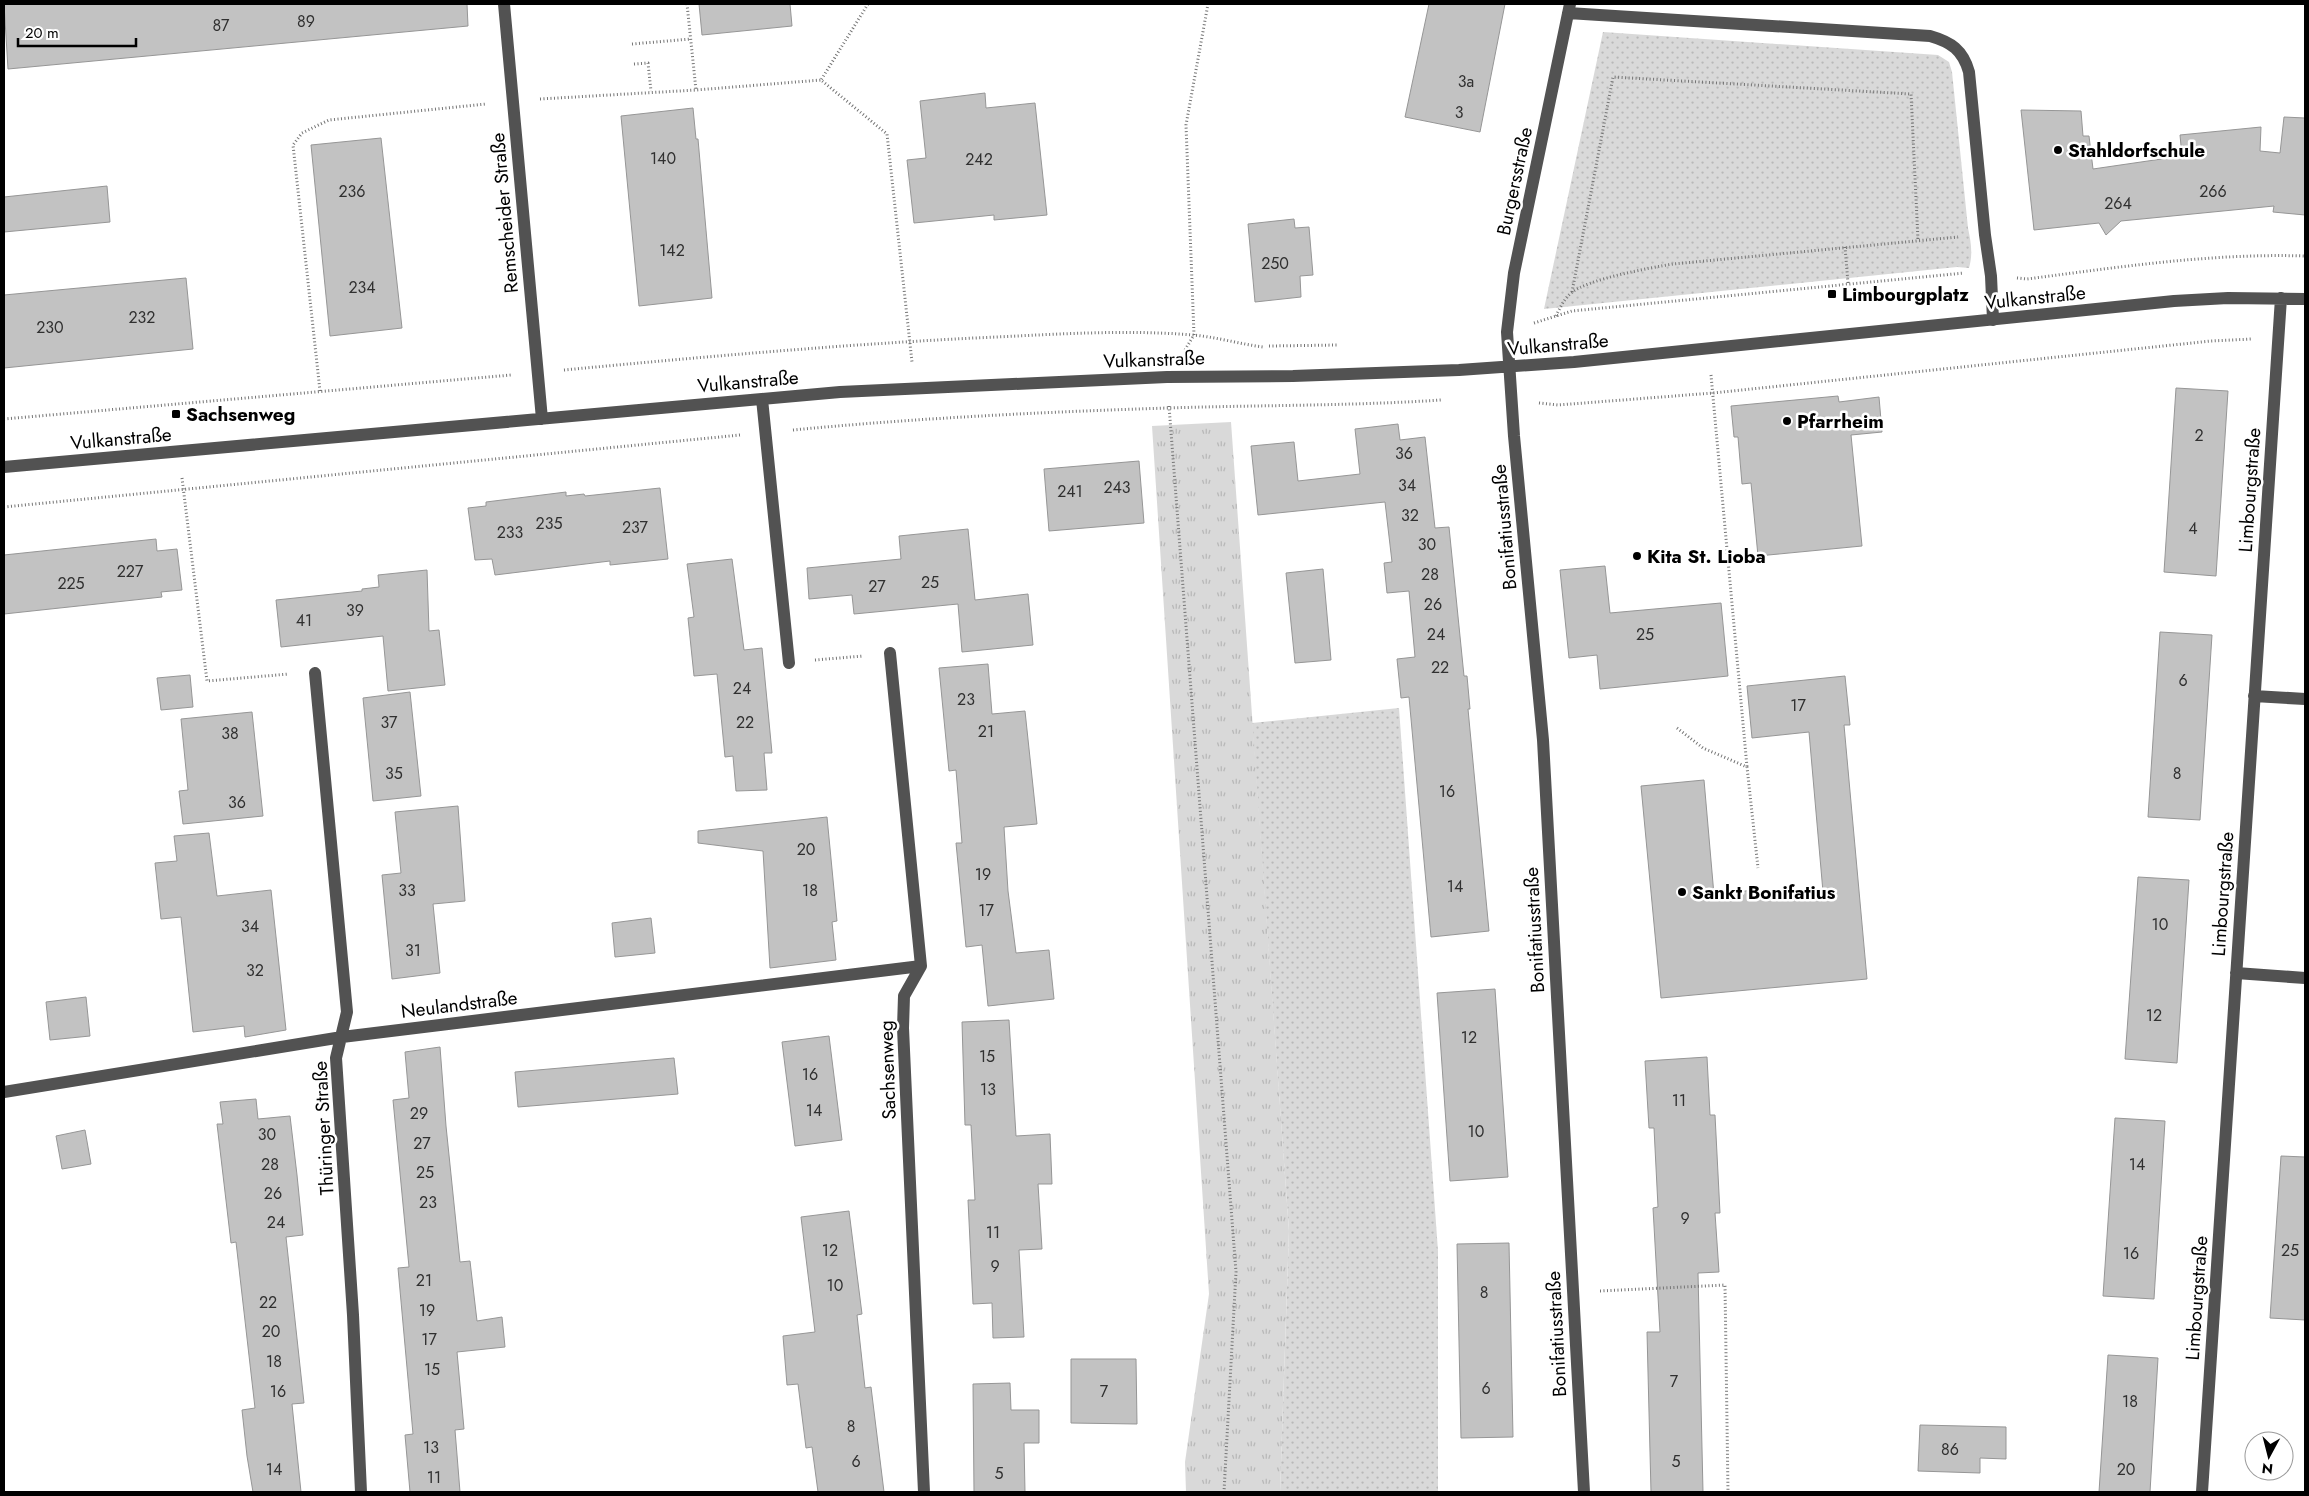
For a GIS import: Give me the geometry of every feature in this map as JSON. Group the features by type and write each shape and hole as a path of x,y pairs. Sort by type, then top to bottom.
{"street":[{"name":"Remscheider Straße","path":"504,4 542,419"},
{"path":"1569,8 1930,36 1946,40 1962,53 1969,72 1985,235 1991,276 1993,320"},
{"name":"Burgersstraße","path":"1509,366 1507,332 1514,273 1569,8"},
{"name":"Vulkanstraße","path":"4,467 915,387 1167,377 1398,373 1509,366 1709,349 2174,302 2281,298 2305,299"},
{"name":"Limbourgstraße","path":"2202,1492 2281,298"},
{"name":"Bonifatiusstraße","path":"1509,366 1543,740 1584,1492"},
{"path":"762,399 789,663"},
{"path":"890,653 921,966"},
{"name":"Thüringer Straße","path":"315,674 347,1012 336,1058 353,1315 361,1492"},
{"path":"2254,696 2305,699"},
{"name":"Neulandstraße","path":"4,1092 342,1037 921,966"},
{"name":"Sachsenweg","path":"921,966 904,996 903,1028 924,1492"},
{"path":"2236,973 2305,978"}],"path":[{"path":"687,4 696,90"},
{"path":"821,80 868,4"},
{"path":"1208,4 1186,125 1194,335 1167,377 1236,1272 1224,1492"},
{"path":"632,44 691,39"},
{"path":"634,64 648,63 651,91"},
{"path":"1572,292 1613,78 1911,94 1918,240"},
{"path":"320,391 293,145 302,133 329,120 513,101 821,80 887,134 915,387"},
{"path":"1555,317 1564,300 1572,292 1645,268 1845,246 1985,235"},
{"path":"1845,246 1848,283"},
{"path":"1507,332 1572,311 1957,272 2027,280 2213,257 2259,254 2305,256"},
{"path":"4,418 538,373 720,355 910,341 1110,333 1194,335 1262,347 1342,344"},
{"path":"1512,400 1558,406 1713,393 2211,341 2277,339"},
{"path":"1709,349 1746,767 1758,868"},
{"path":"4,507 765,433 986,416 1169,408 1381,404 1446,400"},
{"path":"179,451 207,681 261,675 315,674"},
{"path":"789,663 890,653"},
{"path":"1677,728 1702,748 1746,767"},
{"path":"1572,1292 1725,1285 1728,1492"}],"green space":[{"name":"Limbourgplatz","path":"1603,32 1938,55 1949,62 1952,72 1971,243 1969,268 1957,267 1544,309"},
{"path":"1231,422 1289,1231 1280,1492 1186,1492 1185,1462 1209,1294 1152,426"},
{"path":"1399,708 1438,1251 1438,1492 1280,1492 1289,1231 1252,723"}],"building":[{"path":"4,4 467,4 468,26 8,69"},
{"path":"699,4 790,4 792,26 702,35"},
{"path":"1429,4 1505,4 1480,132 1405,117"},
{"path":"985,93 986,108 1035,103 1047,215 994,220 994,215 914,223 907,160 926,158 920,101"},
{"path":"693,108 696,139 698,139 712,298 639,306 621,116"},
{"path":"2021,110 2081,111 2083,136 2089,136 2093,169 2182,156 2180,135 2261,127 2260,151 2280,153 2284,117 2305,118 2305,215 2273,212 2274,206 2121,221 2106,235 2099,223 2034,230"},
{"path":"381,138 402,328 330,336 311,145"},
{"path":"107,186 110,222 4,232 4,197"},
{"path":"1294,219 1295,228 1309,227 1313,275 1300,276 1301,297 1255,302 1248,224"},
{"path":"186,278 193,349 4,368 4,295"},
{"path":"2176,388 2228,391 2216,576 2164,572"},
{"path":"1838,396 1839,402 1879,397 1882,432 1851,435 1862,546 1758,556 1751,483 1742,484 1738,437 1734,437 1731,406"},
{"path":"1398,424 1400,440 1425,437 1435,528 1449,527 1464,676 1467,676 1470,709 1468,709 1489,931 1431,937 1409,697 1401,698 1397,659 1415,657 1409,591 1387,593 1384,563 1392,562 1385,502 1258,515 1251,446 1294,442 1298,481 1360,474 1355,429"},
{"path":"1139,461 1144,523 1049,531 1044,469"},
{"path":"660,488 668,559 610,565 610,561 495,575 492,559 475,560 468,508 486,506 486,502 566,492 566,496 584,494 585,496"},
{"path":"968,529 975,600 1028,594 1033,645 962,652 958,604 854,614 852,595 809,599 807,568 901,559 899,536"},
{"path":"156,539 157,551 177,549 182,590 161,592 162,597 4,614 4,555"},
{"path":"732,559 744,650 762,648 772,753 764,753 767,790 736,791 733,756 725,757 717,674 694,676 688,618 694,617 687,564"},
{"path":"1605,566 1610,613 1721,603 1728,676 1600,689 1597,655 1569,658 1560,570"},
{"path":"1323,569 1331,660 1295,663 1286,573"},
{"path":"427,570 429,631 439,630 445,685 388,691 383,636 281,647 276,600 362,591 362,589 379,587 378,575"},
{"path":"2160,632 2212,635 2200,820 2148,817"},
{"path":"988,664 992,714 1025,711 1037,824 1004,827 1008,891 1016,953 1049,950 1054,999 988,1006 982,945 966,947 956,843 962,843 956,770 949,771 939,668"},
{"path":"190,675 193,707 161,710 157,678"},
{"name":"Sankt Bonifatius","path":"1845,676 1850,725 1844,725 1867,979 1661,998 1641,786 1704,780 1714,895 1753,890 1757,899 1823,892 1809,732 1752,738 1747,686"},
{"path":"410,692 421,796 373,801 363,698"},
{"path":"252,712 263,816 183,824 179,791 188,790 181,719"},
{"path":"458,806 465,901 433,904 440,973 392,979 382,875 401,873 395,812"},
{"path":"827,817 837,921 832,922 836,960 770,968 763,851 698,843 698,831"},
{"path":"209,833 217,896 271,890 286,1030 245,1037 244,1026 193,1032 181,917 161,919 155,863 177,861 174,836"},
{"path":"2138,877 2189,880 2177,1063 2125,1059"},
{"path":"651,918 655,953 615,957 612,923"},
{"path":"1495,989 1508,1177 1450,1181 1437,993"},
{"path":"86,997 90,1036 50,1040 46,1002"},
{"path":"1009,1020 1016,1136 1050,1134 1052,1184 1038,1184 1042,1249 1019,1250 1024,1337 993,1338 992,1303 973,1304 968,1200 975,1200 971,1125 965,1125 962,1022"},
{"path":"829,1036 842,1140 795,1146 782,1042"},
{"path":"440,1047 460,1262 470,1261 477,1321 502,1317 505,1347 457,1352 464,1429 455,1430 460,1492 410,1492 405,1435 413,1434 398,1268 409,1267 393,1100 409,1098 405,1052"},
{"path":"1707,1057 1710,1115 1715,1115 1720,1213 1715,1213 1719,1272 1698,1273 1703,1492 1651,1492 1647,1332 1660,1332 1653,1208 1658,1207 1654,1128 1649,1128 1645,1061"},
{"path":"674,1058 678,1094 518,1107 515,1072"},
{"path":"256,1099 258,1119 290,1116 297,1175 303,1235 286,1237 304,1403 292,1404 301,1492 253,1492 247,1456 242,1410 255,1408 236,1242 231,1243 217,1124 223,1124 220,1102"},
{"path":"2115,1118 2165,1121 2154,1299 2103,1296"},
{"path":"85,1130 91,1164 62,1169 56,1136"},
{"path":"2281,1156 2305,1157 2305,1320 2270,1318"},
{"path":"849,1211 862,1314 857,1315 865,1388 871,1387 884,1492 818,1492 812,1447 806,1448 798,1384 787,1385 783,1336 815,1332 801,1217"},
{"path":"1509,1243 1513,1437 1461,1438 1457,1244"},
{"path":"2108,1355 2158,1358 2150,1492 2099,1492"},
{"path":"1071,1359 1136,1359 1137,1424 1071,1423"},
{"path":"1010,1383 1011,1410 1039,1410 1039,1443 1024,1443 1025,1492 974,1492 973,1384"},
{"path":"1920,1425 2006,1427 2006,1459 1980,1458 1980,1473 1918,1471"}],"place":[{"name":"Stahldorfschule","path":"2058,150"},
{"name":"Limbourgplatz","path":"1832,294"},
{"name":"Sachsenweg","path":"176,414"},
{"name":"Pfarrheim","path":"1787,421"},
{"name":"Kita St. Lioba","path":"1637,556"},
{"name":"Sankt Bonifatius","path":"1682,892"}]}
